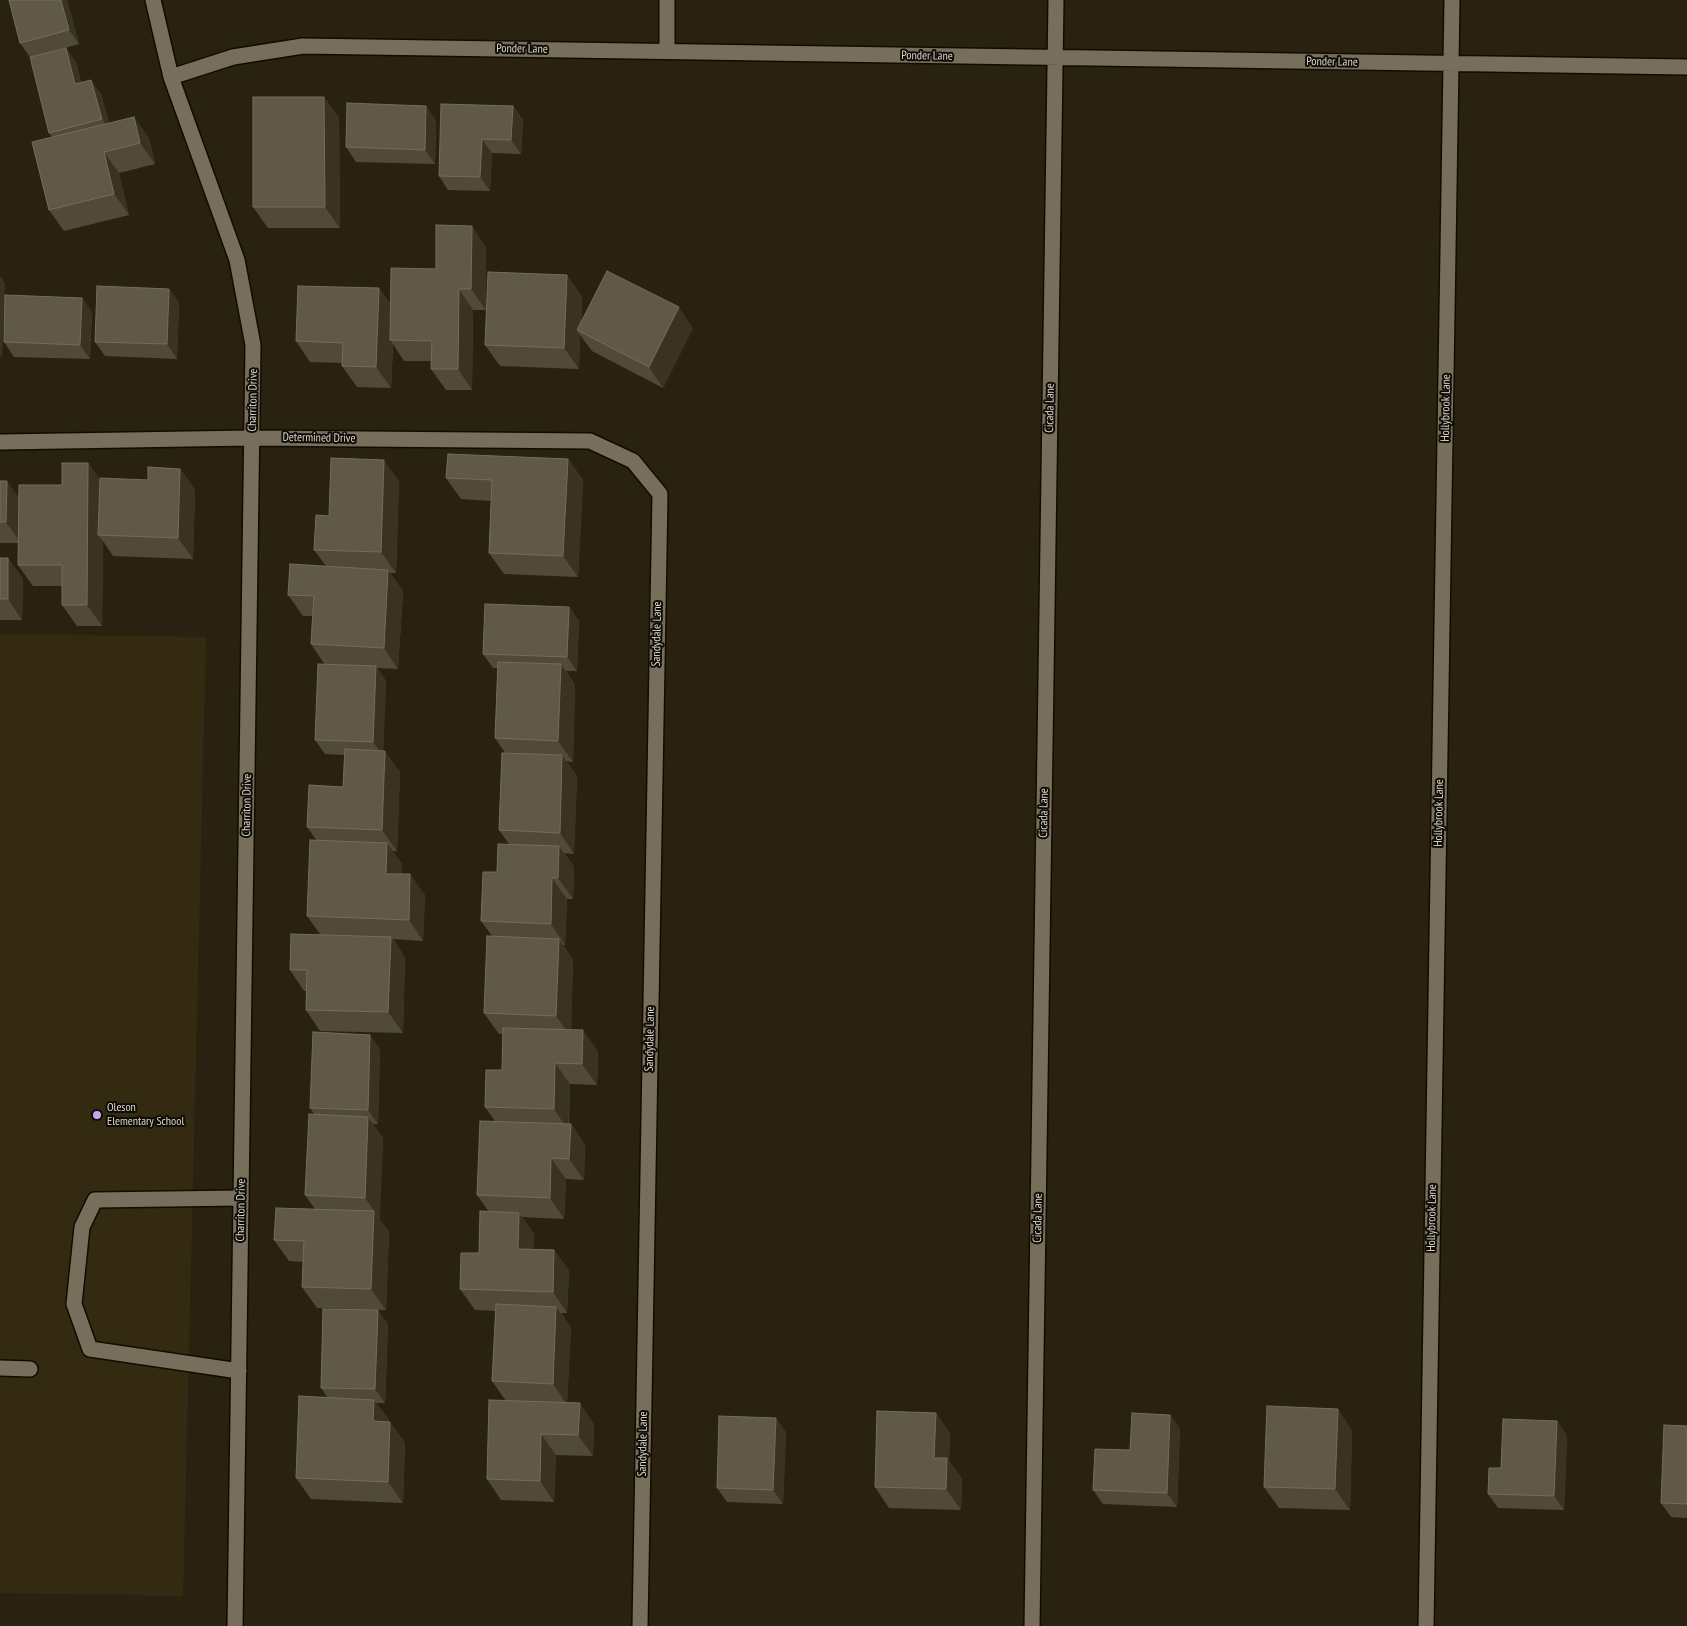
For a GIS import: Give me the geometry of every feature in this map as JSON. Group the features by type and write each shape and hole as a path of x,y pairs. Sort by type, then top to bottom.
{"street":[{"name":"Charriton Drive","path":"152,0 171,77 236,260 253,345 235,1626"},
{"path":"666,51 667,0"},
{"name":"Cicada Lane","path":"1032,1626 1056,0"},
{"name":"Hollybrook Lane","path":"1426,1626 1452,0"},
{"name":"Ponder Lane","path":"171,77 233,56 303,46 1687,67"},
{"name":"Determined Drive","path":"0,442 252,438 590,441 633,461"},
{"name":"Sandydale Lane","path":"633,461 660,494 640,1626"},
{"path":"239,1371 90,1349 74,1304 82,1227 95,1200 241,1198"},
{"path":"0,1368 30,1369"}],"shaded area":[{"name":"Oleson Elementary School","path":"0,634 206,637 183,1596 0,1593"}],"building":[{"path":"9,0 61,0 69,30 20,43"},
{"path":"66,48 75,84 91,80 102,119 49,133 30,57"},
{"path":"253,97 324,97 325,207 253,207"},
{"path":"347,103 426,106 425,150 346,147"},
{"path":"441,104 513,106 511,140 482,139 480,177 439,176"},
{"path":"134,117 140,143 104,152 114,194 49,210 32,142"},
{"path":"436,225 472,226 471,289 459,289 458,369 431,369 432,341 390,340 391,268 436,269"},
{"path":"607,271 679,307 649,367 577,330"},
{"path":"488,272 567,275 564,348 485,345"},
{"path":"97,286 169,289 167,344 95,342"},
{"path":"298,286 379,288 376,367 342,366 343,343 296,341"},
{"path":"5,295 82,298 80,345 4,342"},
{"path":"448,454 568,459 563,556 489,553 492,480 446,478"},
{"path":"331,458 384,460 381,552 314,550 316,515 329,516"},
{"path":"62,463 88,463 87,605 62,605 62,565 18,565 19,485 62,485"},
{"path":"148,467 180,469 178,538 98,535 100,478 148,480"},
{"path":"0,481 7,481 6,522 0,522"},
{"path":"0,558 8,558 8,599 0,599"},
{"path":"290,564 388,570 384,648 311,644 314,596 288,595"},
{"path":"485,604 569,607 567,657 483,654"},
{"path":"498,662 561,664 558,741 495,738"},
{"path":"318,664 376,666 373,742 315,740"},
{"path":"345,749 385,751 382,830 307,827 309,785 343,787"},
{"path":"502,753 562,755 560,833 499,830"},
{"path":"310,840 387,843 386,874 410,874 409,920 307,916"},
{"path":"498,844 559,846 558,878 552,878 551,924 481,921 483,872 497,872"},
{"path":"291,934 391,937 388,1012 306,1010 307,970 290,970"},
{"path":"487,936 559,939 556,1016 484,1013"},
{"path":"503,1028 583,1030 582,1064 555,1063 554,1109 485,1107 486,1070 502,1070"},
{"path":"313,1032 370,1035 368,1110 310,1108"},
{"path":"309,1114 368,1117 365,1198 305,1195"},
{"path":"480,1121 571,1124 569,1159 551,1158 550,1198 477,1195"},
{"path":"276,1208 374,1211 371,1289 302,1287 304,1241 274,1240"},
{"path":"480,1211 519,1213 518,1249 554,1250 553,1292 460,1289 461,1253 479,1253"},
{"path":"496,1304 556,1307 553,1384 492,1381"},
{"path":"323,1309 378,1310 375,1389 321,1388"},
{"path":"299,1396 374,1400 373,1421 390,1422 388,1482 296,1478"},
{"path":"489,1400 580,1403 578,1435 541,1434 540,1481 487,1479"},
{"path":"1267,1406 1338,1409 1335,1489 1264,1487"},
{"path":"877,1411 936,1413 934,1458 947,1458 946,1489 875,1487"},
{"path":"1132,1413 1170,1415 1167,1493 1093,1490 1095,1449 1130,1450"},
{"path":"719,1416 776,1418 773,1490 717,1488"},
{"path":"1503,1419 1557,1421 1554,1496 1488,1494 1489,1468 1501,1468"},
{"path":"1664,1425 1687,1426 1687,1504 1661,1503"}],"place":[{"name":"Oleson Elementary School","path":"97,1115"}]}
